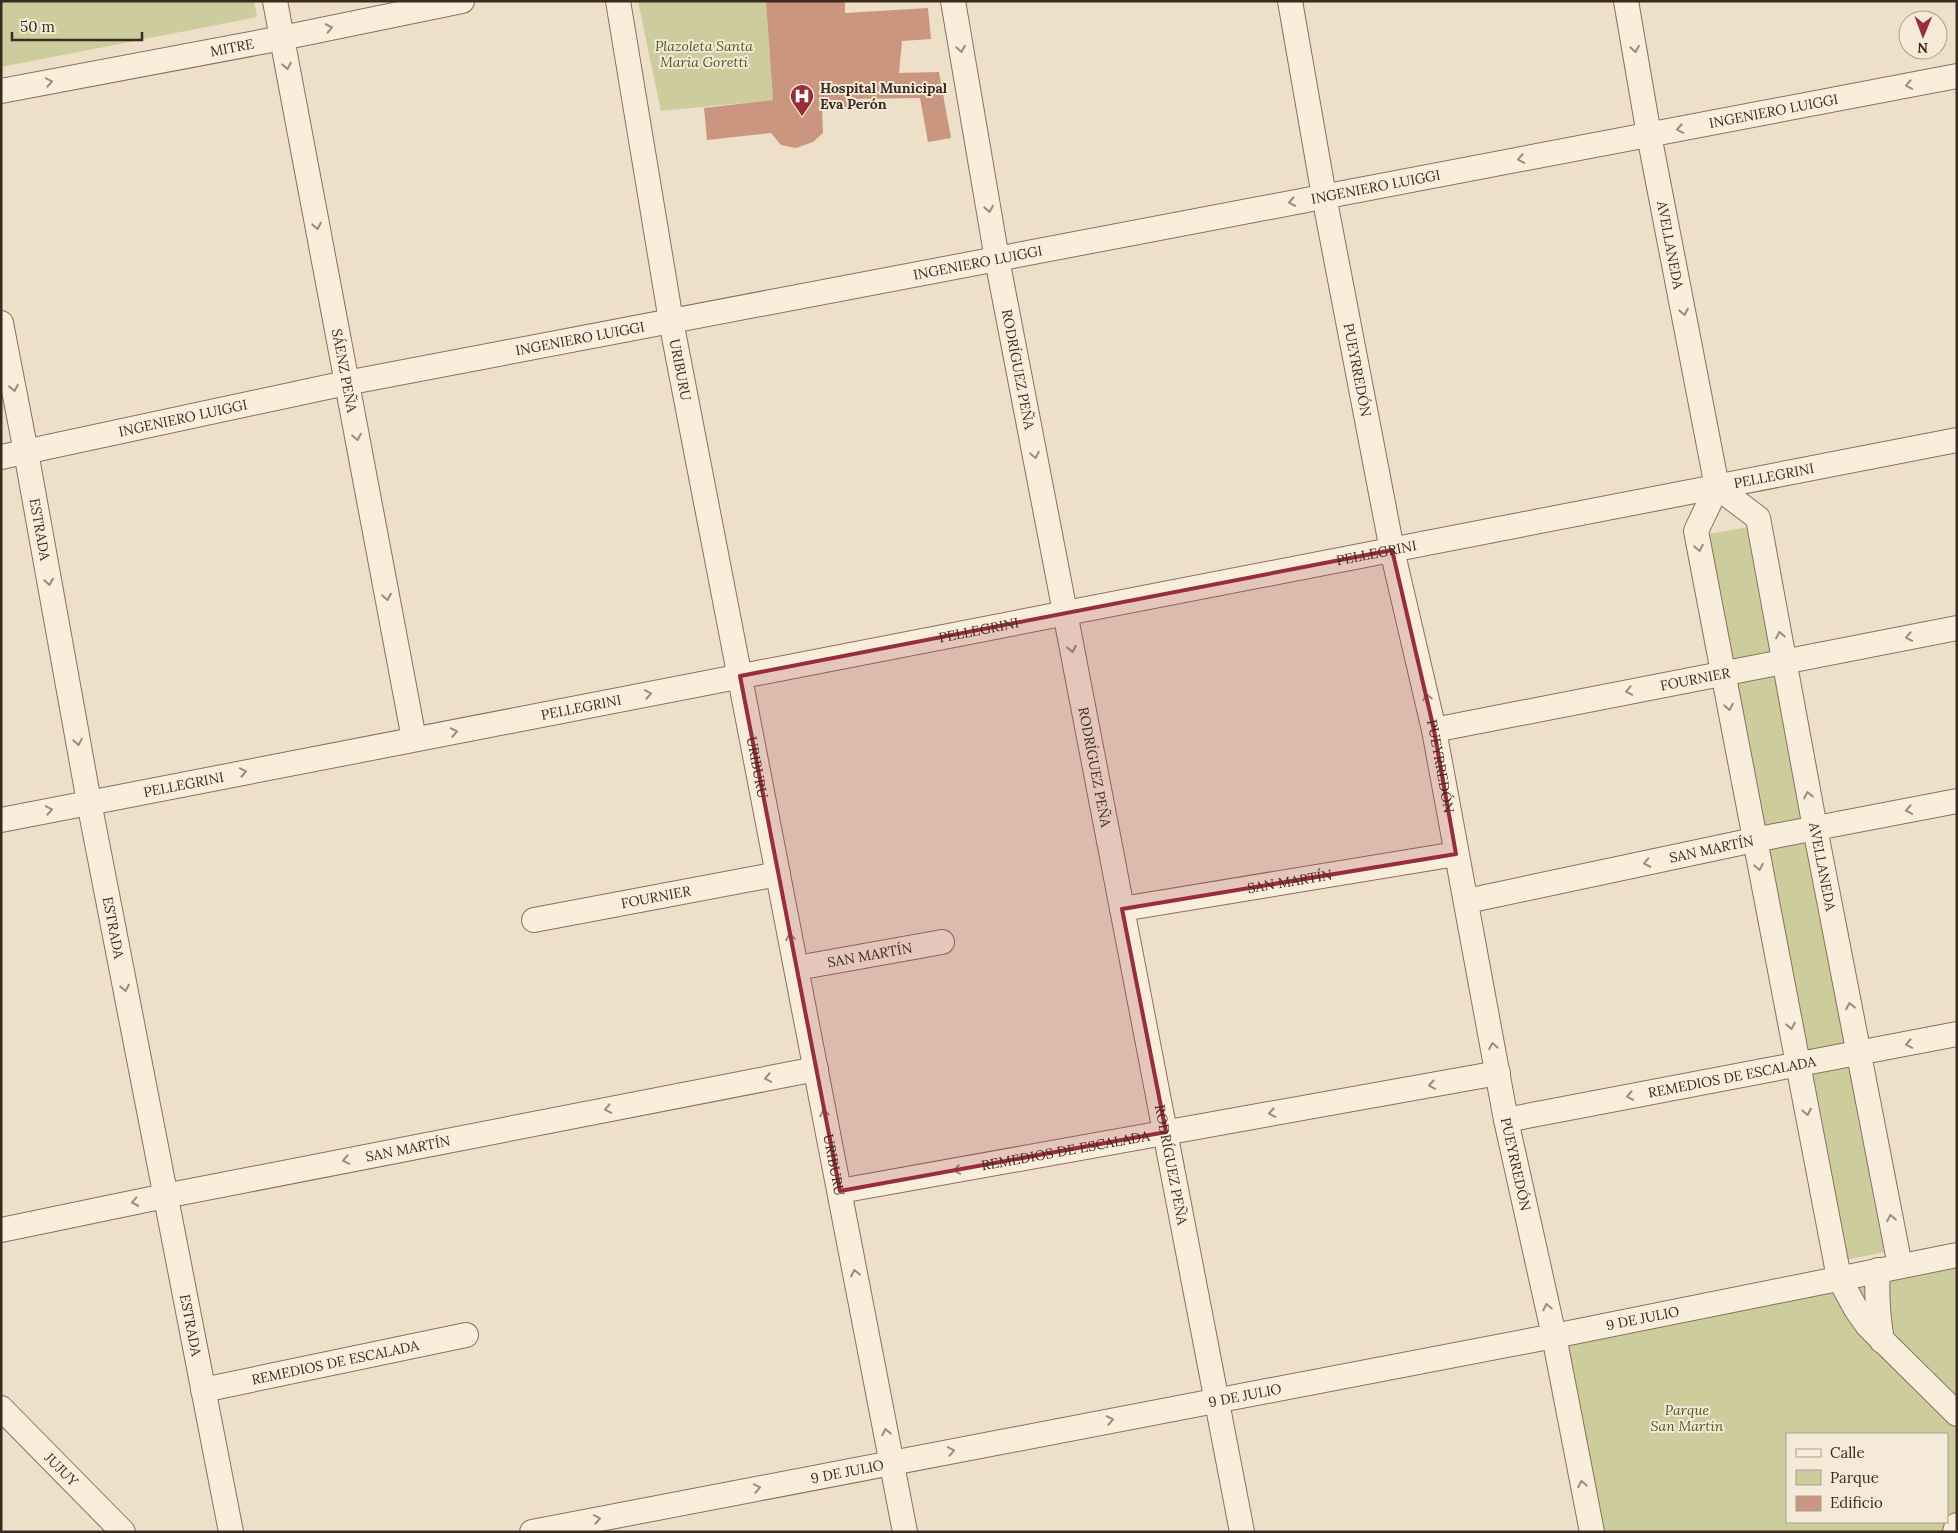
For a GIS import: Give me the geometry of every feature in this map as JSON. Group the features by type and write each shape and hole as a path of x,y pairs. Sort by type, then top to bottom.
{"street":[{"name":"SÁENZ PEÑA","path":"275,1 414,739"},
{"name":"MITRE","path":"1,92 462,1"},
{"name":"URIBURU","path":"618,1 671,321 905,1532"},
{"name":"RODRÍGUEZ PEÑA","path":"953,1 997,259 1242,1532"},
{"name":"PUEYRREDÓN","path":"1290,1 1324,196 1392,550 1434,730 1506,1120 1554,1336 1592,1532"},
{"name":"AVELLANEDA","path":"1626,1 1717,487 1758,518 1859,1054 1889,1268 1877,1287 1877,1314 1882,1341"},
{"name":"INGENIERO LUIGGI","path":"1,457 346,383 1957,76"},
{"name":"ESTRADA","path":"1,323 89,802 231,1532"},
{"name":"PELLEGRINI","path":"1,820 1957,440"},
{"path":"1717,487 1696,531 1839,1278 1856,1309 1882,1341 1957,1414"},
{"name":"FOURNIER","path":"1434,730 1722,672 1785,662 1957,628"},
{"name":"SAN MARTÍN","path":"1467,901 1754,840 1957,801"},
{"name":"SAN MARTÍN","path":"1122,909 1456,854"},
{"name":"FOURNIER","path":"534,920 778,874"},
{"name":"SAN MARTÍN","path":"796,968 942,942"},
{"name":"REMEDIOS DE ESCALADA","path":"1506,1120 1957,1034"},
{"name":"SAN MARTÍN","path":"1,1230 816,1069"},
{"name":"REMEDIOS DE ESCALADA","path":"840,1191 1498,1073"},
{"name":"9 DE JULIO","path":"532,1532 568,1528 892,1462 1554,1336 1957,1255"},
{"name":"REMEDIOS DE ESCALADA","path":"203,1390 466,1335"},
{"name":"JUJUY","path":"5,1419 123,1532"},
{"path":"1955,1532 1957,1525"}],"highlighted area":[{"path":"1392,550 1434,730 1456,854 1122,909 1166,1132 840,1191 740,676"}],"green space":[{"path":"1,1 254,1 257,17 1,67"},
{"name":"Plazoleta Santa Maria Goretti","path":"638,1 766,1 773,100 661,111"},
{"path":"1748,527 1884,1252 1846,1260 1704,535"},
{"name":"Parque San Martín","path":"1957,1261 1957,1532 1604,1532 1568,1341"}],"building":[{"path":"766,1 845,1 845,13 928,8 931,39 902,41 899,73 939,72 951,138 928,142 920,98 848,99 847,108 822,109 823,133 813,142 796,148 781,145 771,133 707,140 704,108 773,100"}],"place":[{"name":"Hospital Municipal Eva Perón","path":"802,117"}]}
